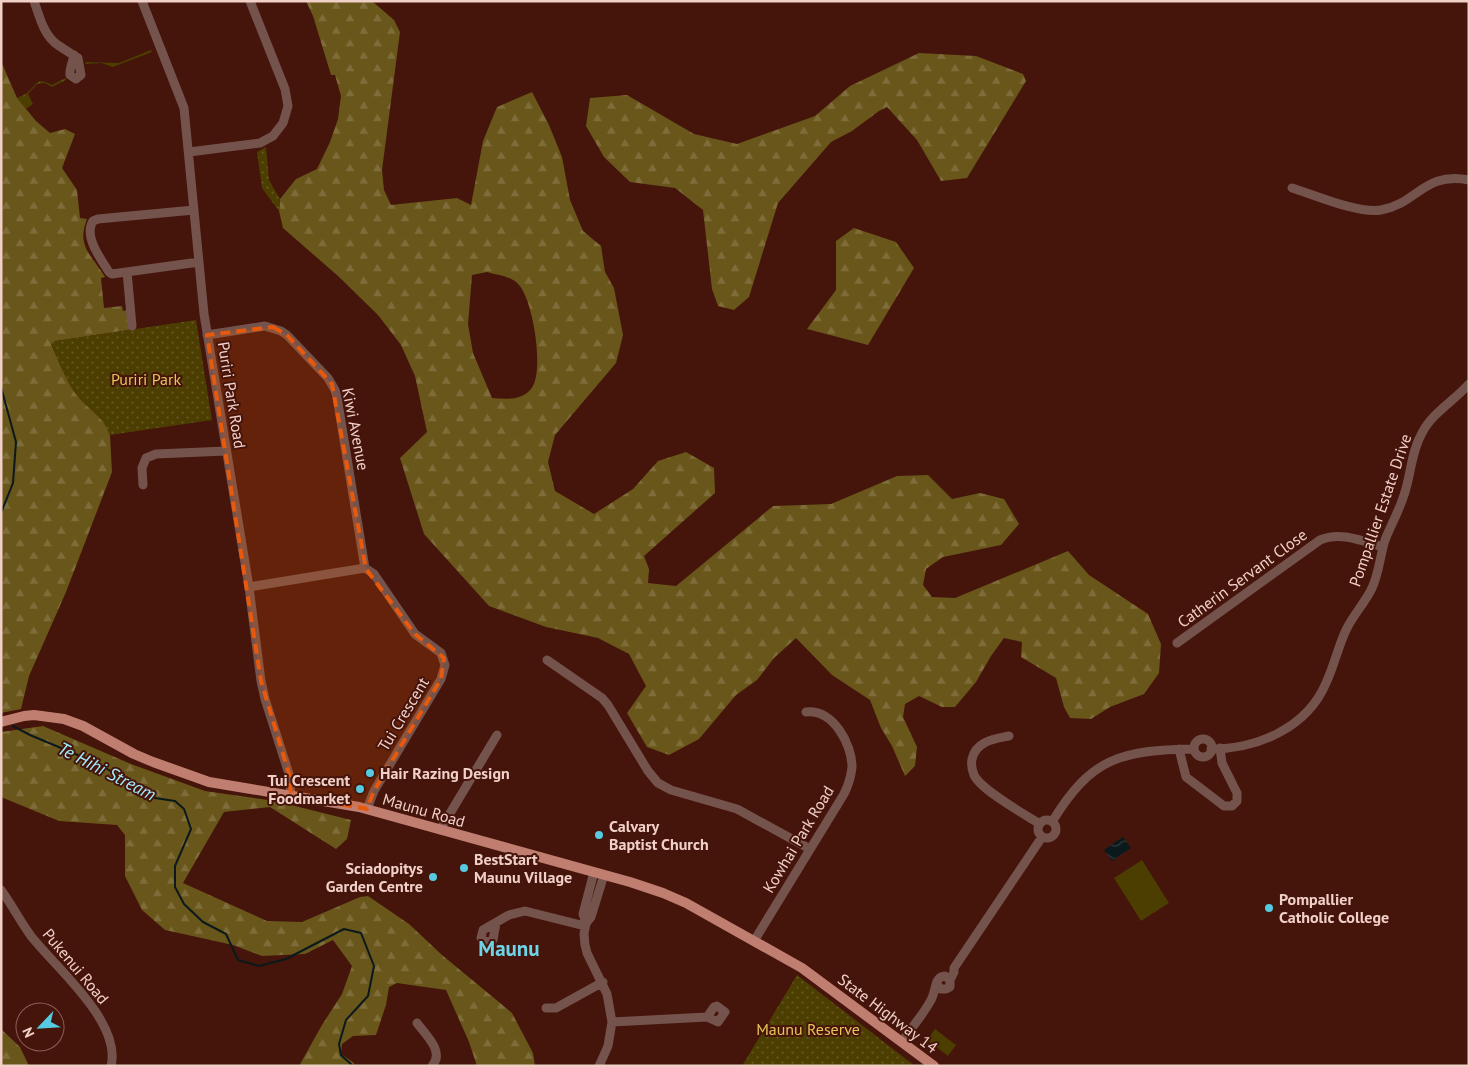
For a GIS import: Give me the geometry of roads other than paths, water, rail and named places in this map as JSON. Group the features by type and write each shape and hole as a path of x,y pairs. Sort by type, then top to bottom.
{"main road":[{"name":"Maunu Road","path":"1,722 24,716 64,719 83,726 134,754 189,776 228,786 292,795 367,809 599,873 663,893 802,968 824,984"},
{"name":"State Highway 14","path":"824,984 934,1066"}],"street":[{"path":"34,1 48,34 54,41 74,55"},
{"name":"Puriri Park Road","path":"142,1 184,108 204,314 249,587 261,681 264,699 289,774 292,795"},
{"path":"189,152 260,143 274,136 283,123 288,106 285,89 250,1"},
{"path":"1292,188 1358,209 1379,210 1395,205 1437,180 1454,178 1469,180"},
{"path":"194,210 93,221 90,230 93,243 109,272 112,274 199,262"},
{"path":"127,272 132,326"},
{"name":"Kiwi Avenue","path":"207,336 256,327 273,327 287,335 332,384 337,397 365,568"},
{"name":"Pompallier Estate Drive","path":"1179,749 1194,749 1198,756 1203,757 1208,756 1216,748 1249,744 1283,731 1310,709 1326,684 1349,623 1371,588 1383,547 1404,495 1415,450 1422,433 1434,417 1465,390 1469,384"},
{"path":"143,485 142,468 146,458 156,454 226,451"},
{"name":"Catherin Servant Close","path":"1177,644 1320,540 1341,535 1383,547"},
{"path":"249,587 365,568"},
{"name":"Tui Crescent","path":"365,568 374,574 415,634 441,653 445,664 441,678 374,791 367,809"},
{"path":"547,660 602,698 614,714 652,778 658,784 671,790 737,809 810,849"},
{"name":"Kowhai Park Road","path":"754,941 848,786 852,768 849,749 841,732 819,713 806,712"},
{"path":"440,830 497,735"},
{"path":"1009,736 987,741 976,749 972,762 974,776 984,787 1040,824"},
{"path":"1052,822 1078,785 1092,773 1122,756 1140,752 1179,749 1186,778 1224,806 1232,806 1237,801 1237,793 1216,748"},
{"path":"1047,820 1052,822 1056,827 1055,833 1048,838 1042,837 1038,829 1040,824 1047,820"},
{"path":"902,1042 940,987 938,978 947,978 1042,837"},
{"path":"599,873 591,917 585,924 584,934 588,954 603,982 607,994 612,1022 608,1046 599,1066"},
{"name":"Pukenui Road","path":"1,890 32,938 97,1013 111,1045 113,1054 111,1066"},
{"path":"496,923 509,914 525,911 585,924"},
{"path":"546,1008 556,1008 603,982"},
{"path":"612,1022 708,1017"},
{"path":"417,1023 437,1052 436,1061 432,1066"}],"water":[{"path":"1123,837 1131,848 1112,861 1104,850"}],"waterway":[{"name":"Te Hihi Stream","path":"1,387 16,442 13,483 1,513"},
{"name":"Te Hihi Stream","path":"13,726 99,764 155,798 175,801 184,809 191,829 175,866 175,887 184,904 203,922 226,934 238,960 259,966 286,959 344,929 361,933 374,966 368,996 346,1020 339,1044 341,1055 353,1066"}],"place":[{"name":"Hair Razing Design","path":"370,773"},
{"name":"Tui Crescent Foodmarket","path":"360,789"},
{"name":"Calvary Baptist Church","path":"599,835"},
{"name":"BestStart Maunu Village","path":"464,868"},
{"name":"Sciadopitys Garden Centre","path":"433,877"},
{"name":"Pompallier Catholic College","path":"1269,908"}],"district":[{"name":"Maunu","path":"509,948"}],"park label":[{"name":"Puriri Park","path":"146,379"},
{"name":"Maunu Reserve","path":"808,1029"}]}
